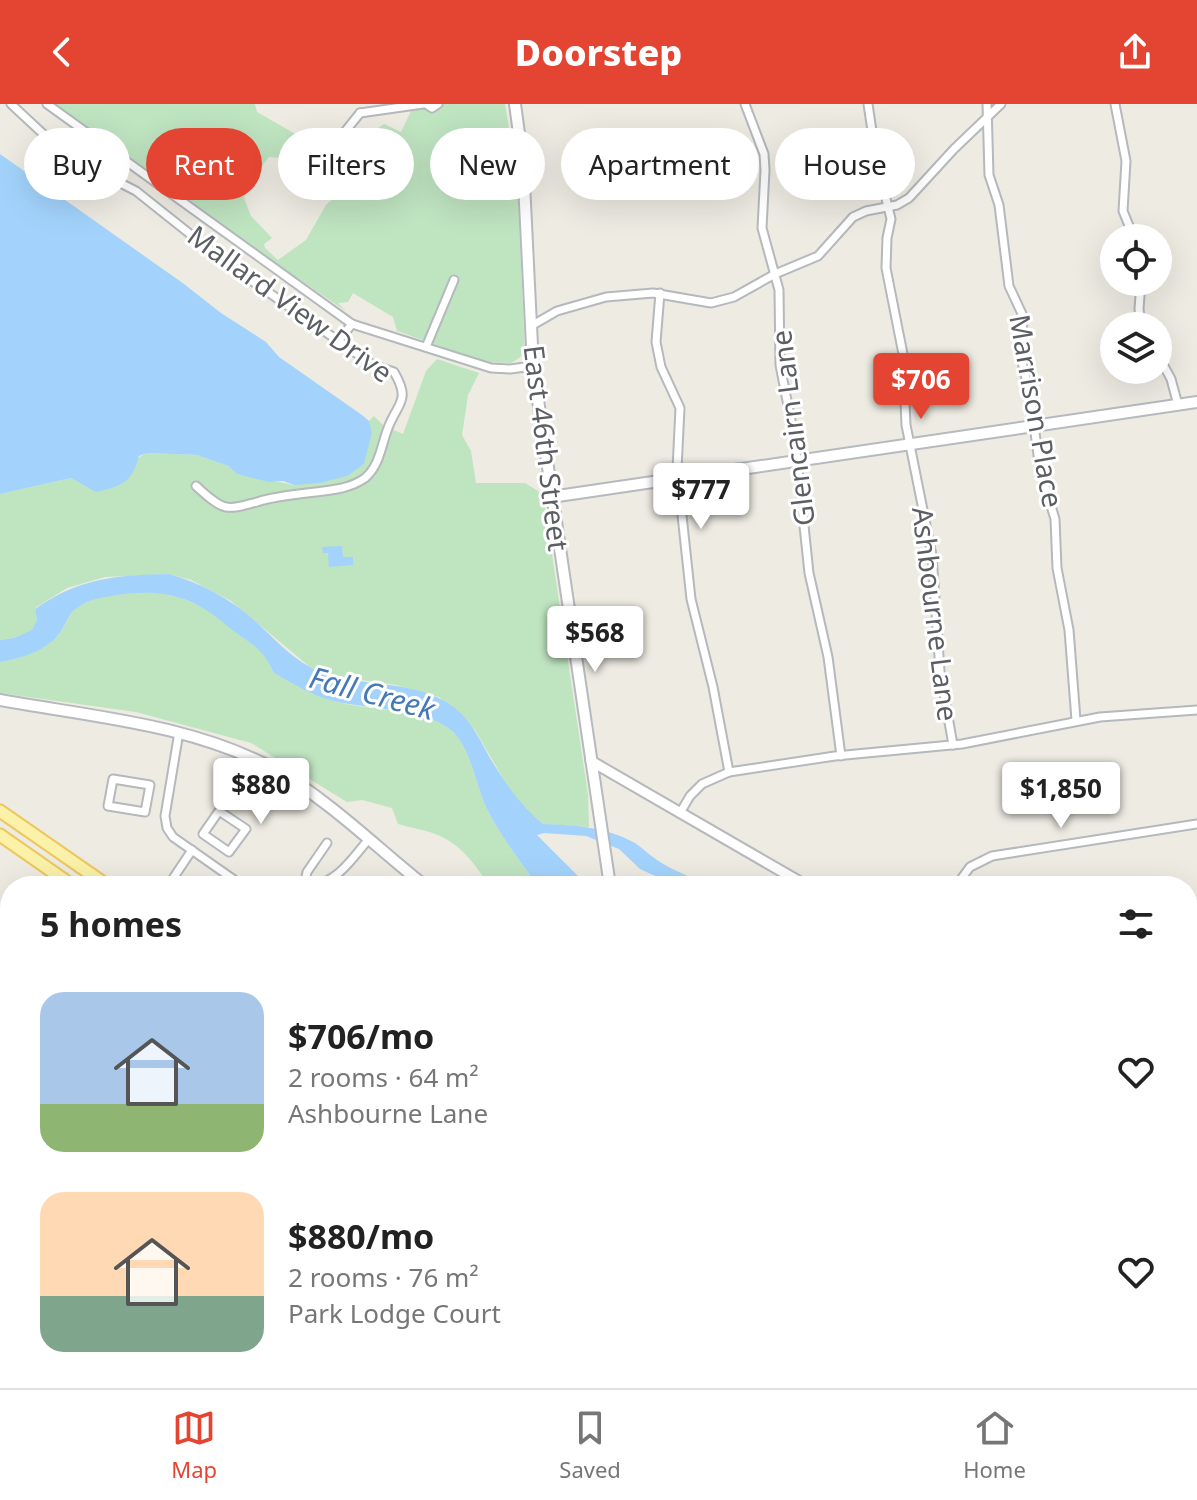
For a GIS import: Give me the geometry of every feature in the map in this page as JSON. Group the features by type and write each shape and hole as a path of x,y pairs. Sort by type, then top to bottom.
{"main road":[{"name":"East 46th Street","path":"515,104 524,179 533,366 609,876"},
{"path":"551,497 1197,402"},
{"path":"0,700 179,732 233,750 280,773 313,794 413,876"},
{"path":"0,811 94,876"},
{"path":"0,835 59,876"}],"street":[{"name":"Mallard View Drive","path":"11,104 72,157 136,191 229,265 373,365 394,372 400,383 403,399 374,466 362,480 350,486 277,496 230,507 220,504 196,486"},
{"path":"47,104 352,324 491,368 533,366"},
{"path":"344,128 358,108 424,104 432,108 438,104"},
{"name":"Glencairn Lane","path":"745,104 764,154 762,228 780,296 779,358 798,462 809,573 828,657 841,756"},
{"name":"Ashbourne Lane","path":"868,104 891,219 886,268 902,340 905,414 932,555 940,671 953,745"},
{"name":"Marrison Place","path":"987,104 989,175 999,205 1009,286 1023,316 1020,353 1040,470 1058,536 1057,568 1068,622 1076,720"},
{"path":"530,326 554,312 596,299 660,293 705,303 734,297 775,274 818,256 853,217 902,203 914,195 954,149 1001,104"},
{"path":"1115,104 1126,161 1122,206 1129,224"},
{"path":"426,347 454,280"},
{"path":"660,293 656,342 661,367 680,408 678,479 691,599 713,687 729,772"},
{"path":"338,341 352,324"},
{"path":"1172,383 1178,405"},
{"path":"680,813 702,784 729,772 841,756 953,745 1076,720 1197,710"},
{"path":"179,732 165,816 167,828 173,837 229,876"},
{"path":"591,761 790,876"},
{"path":"150,785 145,812 108,806 113,779 169,788"},
{"path":"217,868 229,852 246,829 219,811 203,834 229,852"},
{"path":"963,876 970,867 992,856 1197,824"},
{"path":"336,876 368,840"},
{"path":"306,876 327,843"},
{"path":"175,876 192,850"}],"green space":[{"path":"54,104 255,104 257,112 285,128 278,128 278,158 269,157 262,166 262,128 146,128 146,171 130,159 130,128 87,128"},
{"path":"410,104 505,104 509,128 430,128 430,200 518,200 525,354 511,363 485,362 397,331 393,317 353,293 348,302 338,303 346,311 186,200 245,200 251,216 272,238 264,244 265,248 278,260 306,240 332,200 414,200 414,128 403,128 411,111"},
{"path":"437,359 479,373 468,395 462,435 471,451 476,483 525,483 543,494 588,795 589,827 543,824 530,813 511,792 475,730 439,697 396,685 334,676 310,667 231,601 191,580 169,574 105,577 67,588 35,608 37,620 33,630 0,640 0,494 71,478 89,488 146,453 197,455 228,466 237,474 294,485 372,432 369,421 374,416 384,426 403,434 426,371"},
{"path":"155,591 210,610 268,657 273,672 318,695 347,704 428,718 452,731 464,748 492,819 531,876 482,876 466,855 444,838 398,824 392,808 362,800 347,802 251,743 136,712 0,693 0,662 41,649 60,633 72,613 85,602 125,593"}],"water":[{"path":"0,154 24,171 24,200 65,200 266,342 279,357 362,415 369,421 372,432 364,464 347,476 320,483 294,485 283,481 269,482 237,474 228,466 197,455 147,453 139,456 125,482 105,490 96,492 71,478 0,494"},
{"path":"342,546 343,557 353,557 353,565 329,567 328,553 323,553 322,547"},
{"name":"Fall Creek","path":"169,574 225,598 288,652 327,674 421,691 439,698 466,719 508,785 543,824 613,833 635,843 661,863 687,876 655,876 640,869 619,849 586,836 544,833 537,835 578,876 531,876 492,819 464,748 452,731 428,718 347,704 302,689 273,672 265,656 253,645 200,606 186,600 158,593 143,593 89,601 72,612 58,636 44,647 0,662 0,640 32,630 37,620 35,609 83,585 132,576"}]}
